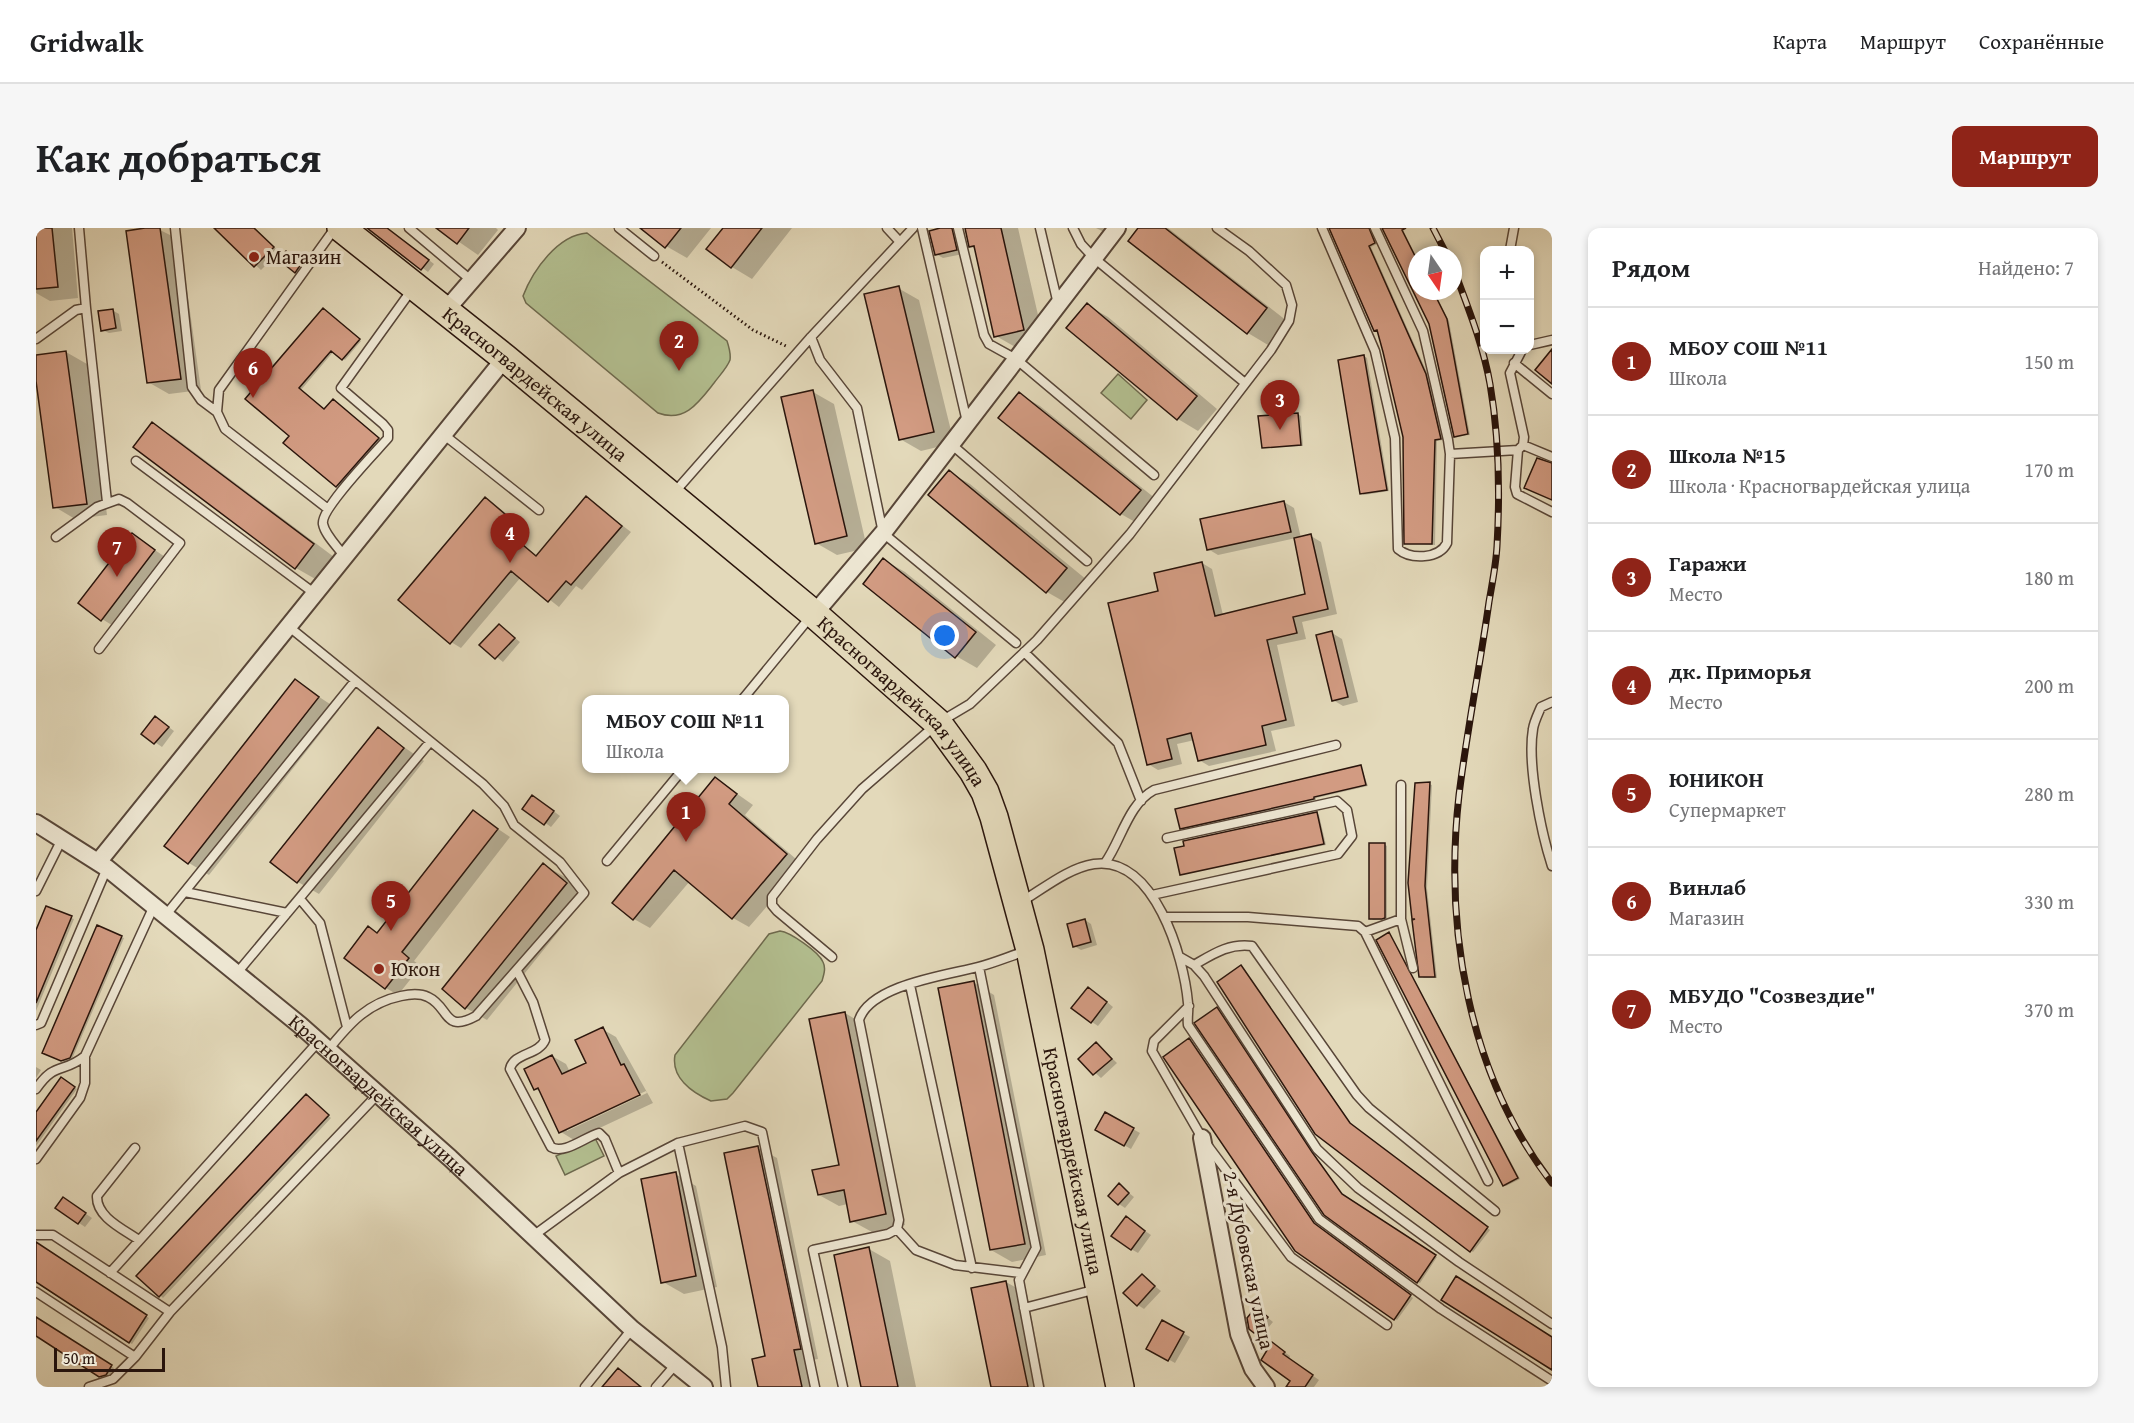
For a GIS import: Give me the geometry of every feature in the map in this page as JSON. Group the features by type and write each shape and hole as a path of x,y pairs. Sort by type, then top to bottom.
{"main road":[{"name":"Красногвардейская улица","path":"341,228 505,358 814,614 938,723 985,792 1030,950 1120,1387"}],"street":[{"path":"446,310 517,228"},
{"path":"814,614 883,533 1117,228"},
{"path":"103,864 287,626 505,358"},
{"name":"Красногвардейская улица","path":"36,823 103,864 324,1045 632,1329 704,1387"},
{"name":"2-я Дубовская улица","path":"1202,1138 1239,1334 1253,1369 1266,1387"}],"lane":[{"path":"79,228 107,502"},
{"path":"217,412 219,390 335,228"},
{"path":"409,228 472,281"},
{"path":"619,228 654,256"},
{"path":"887,228 900,242"},
{"path":"670,496 797,352 913,228"},
{"path":"922,228 968,423"},
{"path":"958,228 984,335 989,344 1016,359 1154,475"},
{"path":"1040,228 1058,304"},
{"path":"1073,228 1081,244 1094,258 1245,383"},
{"path":"832,957 777,911 772,905 772,897 817,839 862,789 938,723 970,704 1024,652 1130,534 1245,383 1289,321 1292,305 1286,285 1249,251 1217,228"},
{"path":"1322,228 1375,351 1395,438 1396,542 1398,549 1405,555 1435,555 1443,551 1447,543 1450,454 1423,331 1375,228"},
{"path":"1511,246 1514,228"},
{"path":"173,229 192,387 201,400 217,412 225,429 328,509"},
{"path":"344,556 323,525 328,509 388,438 388,430 341,388 415,285"},
{"path":"36,339 76,310 86,308"},
{"path":"811,337 820,360 857,408 883,533 1016,643"},
{"path":"1534,344 1552,340"},
{"path":"1514,356 1552,394"},
{"path":"1514,356 1510,373 1511,384 1524,437 1520,448 1515,487 1517,494 1552,512"},
{"path":"443,434 538,510"},
{"path":"951,444 1087,561"},
{"path":"1450,454 1520,448 1552,457"},
{"path":"136,461 314,593"},
{"path":"56,537 107,502 119,499 180,543 99,649"},
{"path":"745,695 814,614"},
{"path":"110,1273 324,1045 360,1014 381,1002 418,994 430,998 446,1018 455,1022 467,1021 476,1016 584,893 560,862 514,825 504,806 483,784 287,626"},
{"path":"1024,652 1118,743 1140,801"},
{"path":"36,1089 52,1070 75,1064 85,1056 159,912 185,892 355,681"},
{"path":"1552,702 1541,707 1533,728 1533,771 1544,843 1552,866"},
{"path":"237,973 430,742"},
{"path":"1105,863 1140,801 1154,790 1336,745"},
{"path":"607,861 680,773"},
{"path":"1401,785 1401,920 1413,968"},
{"path":"1152,895 1338,854 1352,836 1347,810 1337,801 1167,838"},
{"path":"36,891 62,839"},
{"path":"1018,904 1072,872 1091,865 1105,863 1124,868 1152,895 1164,917 1180,957 1189,1006 1188,1025 1319,1219 1441,1309 1552,1381"},
{"path":"36,1025 41,1023 103,864"},
{"path":"185,892 287,913"},
{"path":"300,899 320,923 347,1027"},
{"path":"1164,917 1248,917 1358,926 1365,932 1488,1181"},
{"path":"1365,932 1401,920"},
{"path":"1194,965 1223,949 1238,944 1252,946 1357,1095 1495,1211"},
{"path":"843,1387 813,1250 888,1234 897,1229 899,1220 859,1020 867,1006 910,985 931,977 979,967 1030,950"},
{"path":"1180,957 1194,965 1204,976 1317,1149 1339,1172 1459,1262 1552,1324"},
{"path":"979,967 1036,1248 1019,1280 1039,1387"},
{"path":"517,971 533,1002 545,1040 541,1048 510,1064 514,1076 551,1147 557,1150 565,1148 598,1133 605,1139 619,1173"},
{"path":"910,985 972,1268"},
{"path":"1189,1006 1154,1041 1152,1051 1202,1138 1291,1257 1387,1325"},
{"path":"36,1159 80,1098 85,1083 85,1056"},
{"path":"89,1387 113,1379 135,1357 170,1312 378,1094"},
{"path":"533,1236 619,1173 678,1143 745,1126 762,1132 815,1387"},
{"path":"678,1143 723,1347 726,1387"},
{"path":"135,1148 97,1196 97,1205 101,1213 139,1240"},
{"path":"897,1229 916,1250 956,1265 1021,1273"},
{"path":"36,1235 53,1235 170,1312"},
{"path":"1024,1308 1100,1288"},
{"path":"36,1292 135,1357"},
{"path":"585,1387 632,1329"},
{"path":"656,1387 676,1364"}],"path":[{"path":"654,256 684,281 753,330 797,352"}],"green space":[{"path":"587,233 727,341 730,360 727,366 703,397 684,413 668,415 658,413 526,303 523,296 540,265 566,240"},
{"path":"1118,374 1147,400 1131,419 1101,393"},
{"path":"780,931 804,943 816,953 823,962 822,981 733,1093 727,1099 711,1101 696,1093 679,1077 675,1055 769,934"},
{"path":"595,1138 604,1156 565,1175 556,1156"}],"building":[{"path":"36,228 52,228 58,287 36,289"},
{"path":"160,228 181,379 147,383 126,231"},
{"name":"Магазин","path":"214,228 254,228 274,247 254,267"},
{"path":"367,228 387,228 429,260 421,270"},
{"path":"436,228 469,228 457,244"},
{"path":"640,228 681,228 665,248"},
{"path":"723,228 762,228 731,268 706,249"},
{"path":"952,228 957,250 935,255 929,231"},
{"path":"965,228 1001,228 1024,330 994,337 974,246 969,247"},
{"path":"1138,228 1165,228 1267,308 1247,334 1128,241"},
{"path":"1329,228 1369,228 1375,243 1369,246 1426,374 1441,439 1435,440 1432,544 1404,544 1403,437 1383,352 1377,330 1374,331"},
{"path":"1382,228 1406,228 1402,230 1410,246 1408,246 1408,281"},
{"path":"286,251 301,264 295,273 279,260"},
{"path":"899,286 934,432 899,440 864,294"},
{"path":"1417,300 1438,300 1447,319 1468,434 1454,437 1429,324"},
{"path":"1087,303 1197,396 1177,420 1066,328"},
{"path":"323,308 360,339 342,360 331,351 299,388 324,409 333,399 379,438 336,487 283,443 289,436 245,399"},
{"path":"113,309 116,328 101,331 98,311"},
{"path":"1552,349 1552,384 1535,370"},
{"path":"66,351 87,504 53,508 36,381 36,355"},
{"path":"1364,355 1387,490 1360,494 1338,360"},
{"path":"813,390 847,536 815,544 781,397"},
{"path":"1019,392 1141,490 1120,515 998,418"},
{"path":"1298,413 1301,445 1262,448 1258,416"},
{"path":"152,422 314,544 295,569 133,447"},
{"path":"1537,458 1552,463 1552,500 1524,488"},
{"path":"949,470 1067,568 1046,593 928,495"},
{"path":"586,496 622,526 571,585 566,581 548,602 511,571 450,644 398,600 485,497 518,525 510,534 536,556"},
{"path":"1284,501 1291,532 1207,550 1200,519"},
{"path":"132,533 155,550 101,621 78,603"},
{"path":"1311,534 1328,609 1293,617 1297,633 1267,640 1286,720 1262,726 1266,745 1198,761 1191,733 1167,739 1172,759 1147,765 1108,603 1158,591 1154,573 1202,562 1215,616 1305,594 1294,538"},
{"path":"883,558 976,632 955,658 863,584"},
{"path":"499,624 515,638 495,659 479,645"},
{"path":"1332,631 1348,697 1332,701 1316,635"},
{"path":"295,679 319,697 188,864 164,846"},
{"path":"155,716 169,727 154,744 141,734"},
{"path":"378,727 404,748 297,883 270,862"},
{"path":"1361,765 1366,785 1180,829 1175,809"},
{"path":"715,777 737,794 729,804 787,854 732,919 674,870 633,920 612,903"},
{"path":"1430,782 1425,886 1435,977 1419,977 1412,920 1415,919 1412,919 1408,883 1415,783"},
{"path":"532,795 554,811 544,825 522,809"},
{"path":"473,810 498,829 402,952 409,958 385,989 344,958 368,926 377,933"},
{"path":"1317,812 1324,844 1180,875 1174,848 1184,846 1183,841"},
{"path":"1369,843 1385,843 1385,918 1382,919 1369,919"},
{"path":"543,863 567,883 465,1009 442,989"},
{"path":"46,906 72,916 36,1003 36,930"},
{"path":"1085,919 1091,942 1073,947 1067,924"},
{"path":"97,925 122,936 70,1058 61,1061 42,1053"},
{"path":"1389,932 1518,1178 1503,1186 1376,940"},
{"path":"1241,965 1350,1123 1488,1227 1470,1252 1315,1134 1217,982"},
{"path":"974,981 1025,1244 990,1250 938,988"},
{"path":"1088,987 1107,1002 1091,1023 1071,1008"},
{"path":"1217,1007 1342,1194 1436,1255 1417,1283 1324,1215 1194,1023"},
{"path":"845,1012 886,1214 850,1222 844,1190 818,1195 812,1170 839,1165 809,1019"},
{"path":"603,1027 621,1065 624,1064 640,1095 559,1133 538,1088 534,1090 524,1069 552,1055 562,1074 586,1063 575,1040"},
{"path":"1189,1038 1314,1223 1411,1295 1394,1320 1295,1251 1163,1057"},
{"path":"1096,1042 1112,1059 1093,1075 1078,1059"},
{"path":"61,1077 75,1087 36,1141 36,1112"},
{"path":"306,1094 329,1115 159,1297 136,1276"},
{"path":"1105,1112 1134,1128 1124,1146 1095,1130"},
{"path":"758,1146 801,1349 794,1350 802,1387 758,1387 752,1359 765,1356 724,1153"},
{"path":"676,1172 696,1276 661,1283 641,1179"},
{"path":"1119,1183 1129,1193 1118,1205 1108,1196"},
{"path":"63,1197 86,1213 78,1224 55,1208"},
{"path":"1126,1216 1145,1231 1131,1250 1111,1236"},
{"path":"36,1242 147,1315 129,1343 36,1282"},
{"path":"869,1247 898,1387 861,1387 834,1255"},
{"path":"1142,1274 1155,1286 1137,1306 1123,1293"},
{"path":"1456,1276 1552,1337 1552,1370 1441,1300"},
{"path":"1006,1281 1028,1387 991,1387 971,1288"},
{"path":"1256,1307 1268,1317 1254,1333 1249,1329 1247,1318"},
{"path":"36,1317 112,1365 106,1375 99,1377 36,1336"},
{"path":"1162,1320 1184,1332 1168,1361 1146,1349"},
{"path":"1272,1342 1285,1352 1283,1354 1313,1375 1305,1387 1286,1387 1290,1381 1261,1360"},
{"path":"618,1368 641,1387 602,1387"}],"railway":[{"path":"1433,228 1442,246"},
{"path":"1462,292 1483,354 1493,404 1497,444 1498,526 1496,560 1459,795 1455,845 1455,897 1460,948 1468,998 1482,1048 1500,1096 1523,1141 1552,1183"}],"place":[{"name":"Магазин","path":"254,257"},
{"name":"Школа №15","path":"679,371"},
{"name":"Винлаб","path":"253,398"},
{"name":"Гаражи","path":"1280,430"},
{"name":"дк. Приморья","path":"510,563"},
{"name":"МБУДО \"Созвездие\"","path":"117,577"},
{"name":"МБОУ СОШ №11","path":"686,842"},
{"name":"ЮНИКОН","path":"391,931"},
{"name":"Юкон","path":"379,969"}]}
